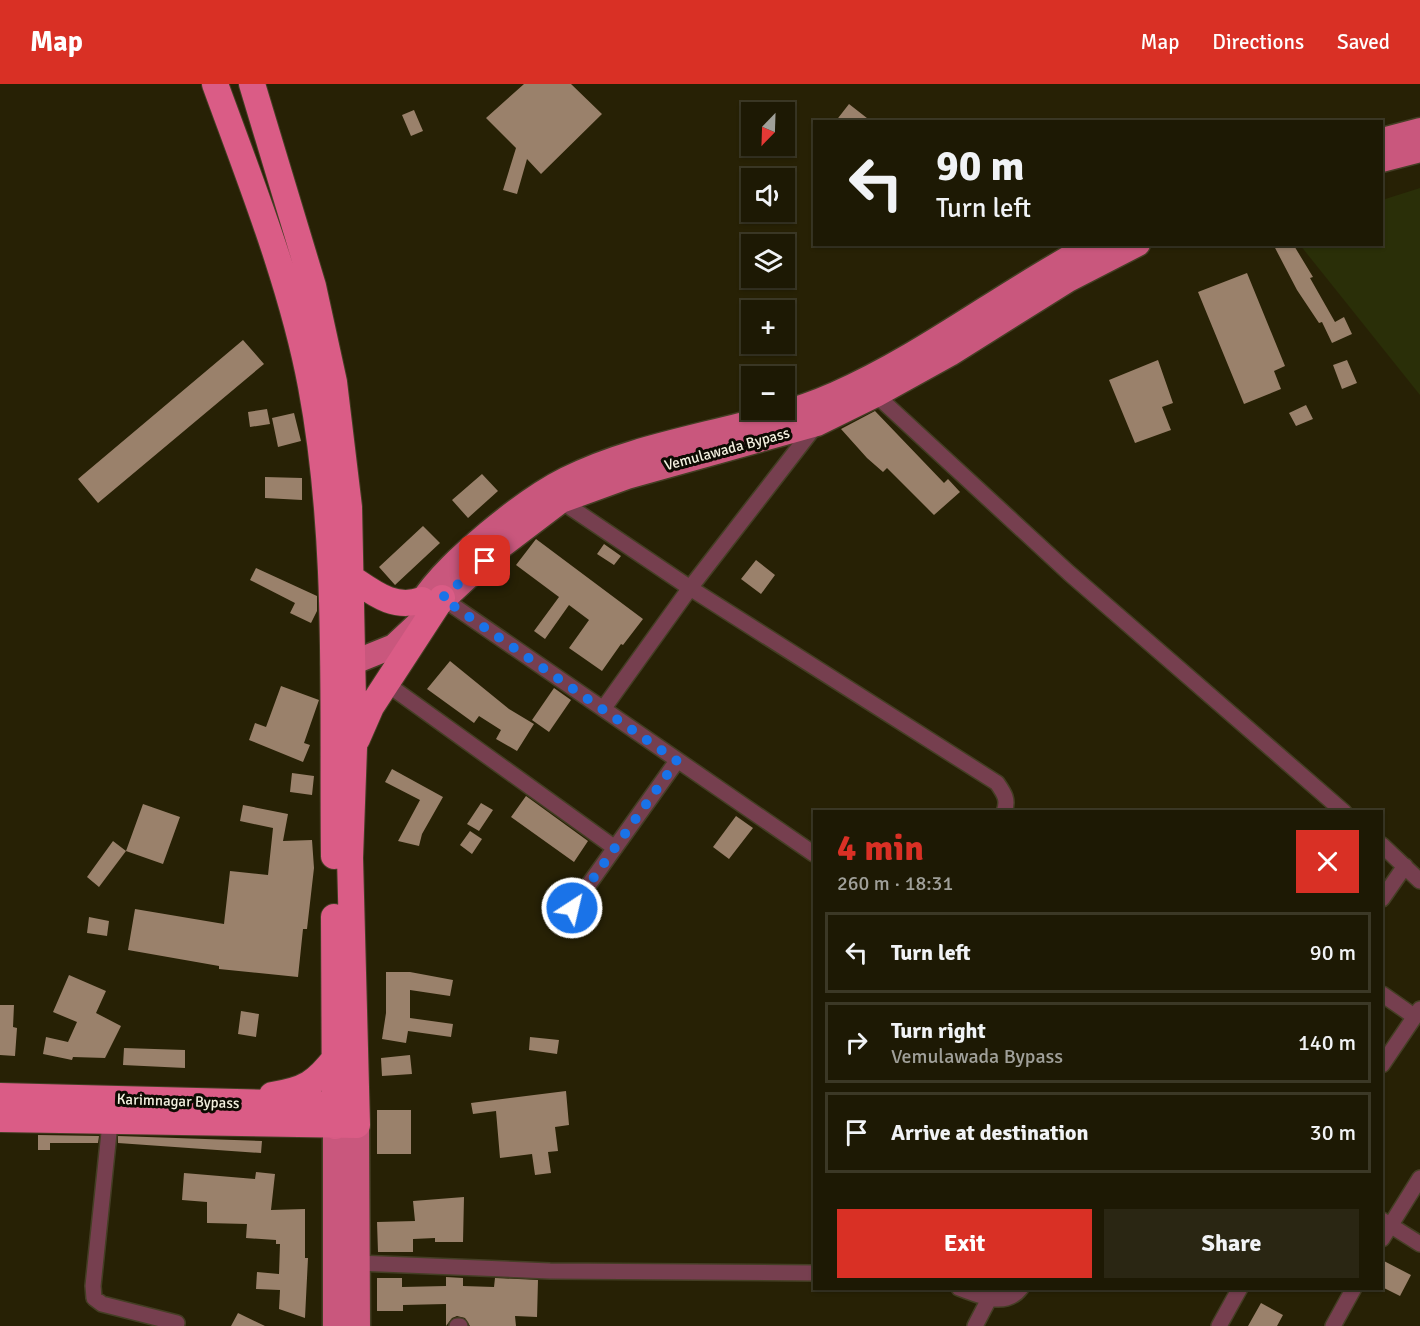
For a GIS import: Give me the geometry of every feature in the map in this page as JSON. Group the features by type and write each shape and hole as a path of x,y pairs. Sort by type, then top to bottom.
{"highway":[{"path":"215,84 262,214 310,384 326,507 333,615 342,655 354,748 346,1115"},
{"path":"252,84 313,286 334,382 349,507 350,578 342,655 336,1058 346,1115"},
{"path":"350,578 379,596 401,604 432,599"},
{"path":"354,748 372,707 387,684 432,599"},
{"path":"230,1103 286,1093 309,1086 320,1078 336,1058"},
{"name":"Karimnagar Bypass","path":"0,1096 230,1103 346,1115"},
{"name":"Karimnagar Bypass","path":"0,1119 110,1123 346,1115"}],"main road":[{"path":"1383,140 1420,130"},
{"path":"1383,160 1420,150"},
{"name":"Vemulawada Bypass","path":"432,599 450,565 517,509 565,479 621,458 793,409 834,394 940,337 1058,263 1091,246"},
{"name":"Vemulawada Bypass","path":"342,655 390,637 432,599 561,501 627,477 817,424 876,395 950,354 1068,280 1134,246"},
{"path":"346,1115 357,1263 358,1326"},
{"path":"334,1326 346,1115"}],"street":[{"path":"876,395 1069,573 1342,810"},
{"path":"603,709 690,588 817,424"},
{"path":"561,501 690,588 997,783 1006,795 1005,810"},
{"path":"432,599 603,709 813,853"},
{"path":"387,684 615,848"},
{"path":"572,908 677,761"},
{"path":"1383,846 1420,881"},
{"path":"1383,898 1405,866"},
{"path":"1383,995 1417,1013 1383,1064"},
{"path":"110,1123 93,1286 94,1298 102,1304 178,1325"},
{"path":"1420,1179 1386,1222 1420,1244"},
{"path":"357,1263 550,1271 813,1273"},
{"path":"964,1290 988,1299 1011,1298 1019,1290"},
{"path":"1219,1326 1239,1290"},
{"path":"1333,1326 1353,1290"},
{"path":"975,1326 988,1299"}],"green space":[{"path":"1420,188 1420,395 1301,246 1383,246 1383,200"}],"building":[{"path":"524,84 571,84 602,114 541,174 527,159 517,194 503,190 516,148 486,118"},
{"path":"849,104 869,120 837,120"},
{"path":"414,110 423,131 411,136 402,115"},
{"path":"1274,246 1294,246 1313,277 1310,278 1335,322 1344,317 1352,334 1332,343 1322,322 1319,323 1297,290"},
{"path":"1247,273 1285,366 1274,371 1281,389 1244,404 1198,292"},
{"path":"243,340 264,364 98,503 78,479"},
{"path":"1158,360 1173,403 1162,407 1171,430 1135,443 1109,380"},
{"path":"1347,360 1357,383 1342,389 1333,365"},
{"path":"1306,405 1313,419 1296,426 1289,413"},
{"path":"267,409 270,424 250,427 248,412"},
{"path":"875,411 944,483 948,479 960,492 934,515 887,468 883,472 867,458 841,429"},
{"path":"294,413 301,441 278,447 272,418"},
{"path":"482,474 498,491 468,518 452,500"},
{"path":"265,477 302,478 302,500 265,498"},
{"path":"423,526 440,543 395,585 379,567"},
{"path":"536,539 643,619 602,671 569,648 589,620 569,605 545,639 534,631 559,597 516,565"},
{"path":"604,544 621,556 614,565 597,554"},
{"path":"756,560 775,575 761,594 741,579"},
{"path":"256,568 317,596 317,611 311,623 290,613 295,603 250,580"},
{"path":"450,661 509,709 534,724 517,751 496,739 501,730 479,716 474,723 427,689"},
{"path":"281,686 319,700 304,743 310,745 303,762 249,740 255,723 266,727"},
{"path":"554,688 571,700 549,732 532,720"},
{"path":"392,769 443,797 422,834 419,846 398,841 420,800 385,782"},
{"path":"292,773 314,776 312,795 290,792"},
{"path":"526,796 588,841 574,862 511,817"},
{"path":"481,803 493,810 479,831 467,824"},
{"path":"143,804 180,817 163,864 126,851"},
{"path":"243,805 288,814 283,841 312,840 314,868 307,929 303,929 298,977 219,969 219,966 128,950 135,909 224,924 230,871 268,875 273,828 240,821"},
{"path":"736,816 753,828 729,859 713,847"},
{"path":"470,831 482,839 472,854 460,845"},
{"path":"113,841 126,851 99,887 87,877"},
{"path":"89,917 109,921 107,936 87,933"},
{"path":"386,972 410,972 453,980 450,996 410,990 410,1018 453,1024 451,1037 408,1031 406,1043 382,1039 386,1013"},
{"path":"69,975 106,991 96,1013 121,1026 105,1058 73,1057 72,1060 43,1054 46,1037 68,1042 77,1022 53,1012"},
{"path":"0,1005 14,1005 13,1027 17,1028 15,1056 0,1055"},
{"path":"241,1011 259,1014 256,1037 238,1034"},
{"path":"530,1037 559,1040 557,1054 529,1050"},
{"path":"124,1048 185,1050 185,1068 123,1065"},
{"path":"410,1055 412,1074 382,1076 381,1058"},
{"path":"566,1091 569,1125 555,1127 558,1151 548,1152 551,1173 535,1175 532,1154 500,1158 496,1111 473,1114 471,1103"},
{"path":"377,1110 411,1110 411,1154 377,1154"},
{"path":"38,1135 99,1136 98,1143 50,1143 50,1150 38,1150"},
{"path":"118,1136 262,1141 261,1153 118,1143"},
{"path":"256,1172 275,1174 271,1210 305,1209 305,1258 308,1258 305,1318 279,1309 280,1290 256,1289 257,1272 279,1274 280,1244 276,1244 276,1240 246,1238 247,1224 207,1223 207,1202 182,1200 184,1173 255,1179"},
{"path":"464,1197 463,1242 435,1242 435,1238 413,1239 413,1252 378,1252 377,1222 415,1221 413,1201"},
{"path":"1383,1261 1411,1275 1400,1296 1383,1288"},
{"path":"446,1277 463,1278 463,1286 494,1287 495,1278 538,1280 537,1317 515,1316 516,1326 470,1326 465,1318 457,1316 452,1318 446,1326 446,1304 403,1305 403,1311 377,1311 377,1278 402,1278 402,1287 446,1286"},
{"path":"1261,1303 1283,1315 1277,1326 1248,1326"},
{"path":"238,1313 265,1326 231,1326"}],"route":[{"path":"485,561 442,598 677,761 572,908"}]}
